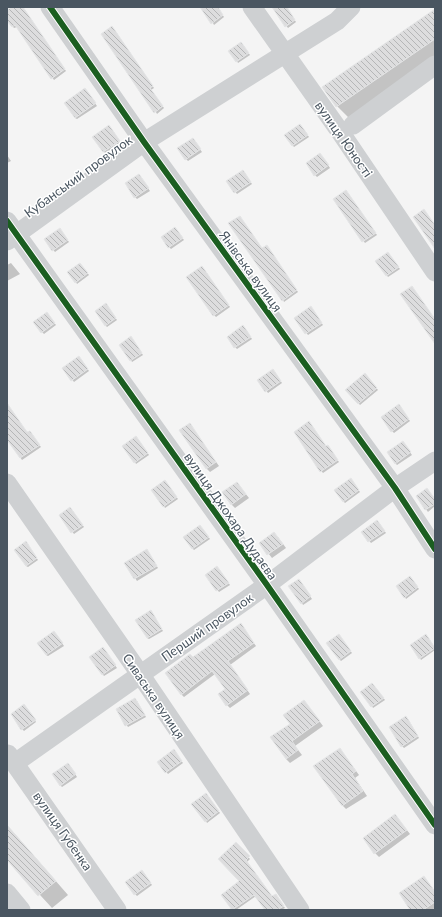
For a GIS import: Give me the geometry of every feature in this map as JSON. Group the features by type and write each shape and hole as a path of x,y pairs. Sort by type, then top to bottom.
{"street":[{"name":"Янівська вулиця","path":"50,7 144,142 395,488 435,549"},
{"name":"вулиця Юності","path":"252,7 284,54 342,133 435,272"},
{"name":"Кубанський провулок","path":"10,232 144,142 337,21 351,7"},
{"path":"353,125 435,65"},
{"name":"вулиця Джохара Дудаєва","path":"10,232 267,585 435,825"},
{"name":"Перший провулок","path":"11,758 140,674 267,585 395,488 435,461"},
{"name":"Сиваська вулиця","path":"7,483 140,674 300,910"},
{"name":"вулиця Губенка","path":"11,758 117,910"},
{"path":"7,892 21,910"}],"building":[{"path":"11,7 23,7 65,69 51,79 15,25 12,27 7,21 7,10"},
{"path":"200,7 218,7 223,15 211,24"},
{"path":"272,7 287,7 295,20 285,27"},
{"path":"435,9 435,39 336,107 322,87"},
{"path":"112,26 153,86 150,88 163,106 154,113 101,34"},
{"path":"241,42 249,53 236,62 228,51"},
{"path":"85,88 96,103 75,118 64,103"},
{"path":"300,124 308,135 292,146 284,135"},
{"path":"109,125 120,141 103,152 92,137"},
{"path":"193,138 201,149 185,160 177,148"},
{"path":"320,153 329,165 314,176 306,163"},
{"path":"243,170 251,182 234,193 226,181"},
{"path":"139,174 149,188 134,198 125,183"},
{"path":"346,190 376,233 362,242 333,199"},
{"path":"424,209 435,225 435,249 413,217"},
{"path":"240,216 262,248 267,245 297,290 282,301 228,223"},
{"path":"175,227 183,238 168,248 161,237"},
{"path":"60,228 68,240 52,251 44,239"},
{"path":"388,252 399,267 386,276 375,261"},
{"path":"80,263 88,273 75,283 67,272"},
{"path":"202,266 229,305 213,316 186,277"},
{"path":"412,286 435,319 435,344 400,294"},
{"path":"106,303 116,318 105,326 95,311"},
{"path":"311,306 322,323 305,334 294,318"},
{"path":"47,312 55,323 41,333 33,322"},
{"path":"243,325 251,337 234,348 227,337"},
{"path":"131,336 142,353 130,361 119,345"},
{"path":"79,356 88,369 71,381 62,368"},
{"path":"273,369 281,381 265,392 257,380"},
{"path":"365,373 377,388 358,404 345,390"},
{"path":"7,403 27,432 30,431 40,445 20,458 7,440"},
{"path":"399,404 409,419 391,432 381,417"},
{"path":"309,421 326,446 328,445 338,460 320,472 294,432"},
{"path":"190,423 216,462 206,469 179,430"},
{"path":"136,436 148,453 134,463 122,446"},
{"path":"403,441 411,452 395,464 387,452"},
{"path":"351,478 359,490 343,502 334,490"},
{"path":"165,480 177,497 163,507 151,490"},
{"path":"237,482 246,494 231,505 222,492"},
{"path":"427,488 435,499 435,504 425,510 416,496"},
{"path":"70,507 83,525 71,533 59,515"},
{"path":"377,520 385,531 368,542 361,532"},
{"path":"200,525 209,537 192,549 183,537"},
{"path":"274,532 283,544 267,555 259,543"},
{"path":"26,541 37,558 26,566 14,550"},
{"path":"147,549 157,566 134,579 124,563"},
{"path":"217,566 229,583 216,591 205,575"},
{"path":"410,576 418,587 404,598 396,586"},
{"path":"299,579 311,596 301,604 288,586"},
{"path":"151,610 162,629 147,638 135,620"},
{"path":"241,623 254,643 228,661 248,690 226,706 218,694 225,689 212,671 181,695 165,673 190,654 193,657"},
{"path":"54,631 63,643 46,655 37,643"},
{"path":"339,634 351,651 339,660 326,643"},
{"path":"426,634 435,648 419,659 410,645"},
{"path":"103,647 116,665 102,675 89,657"},
{"path":"372,683 384,698 371,707 360,692"},
{"path":"135,698 145,715 125,726 116,709"},
{"path":"304,700 320,721 292,741 298,750 286,759 270,737 290,724 283,715"},
{"path":"24,704 36,720 21,730 11,714"},
{"path":"406,716 418,736 401,747 389,727"},
{"path":"340,748 356,771 352,774 363,791 342,806 313,766"},
{"path":"174,749 182,761 165,773 157,762"},
{"path":"68,763 76,774 60,786 52,774"},
{"path":"206,793 219,811 205,822 191,804"},
{"path":"395,814 407,830 374,854 363,838"},
{"path":"7,825 56,881 38,896 7,860"},
{"path":"236,842 250,856 246,860 272,896 276,894 284,906 277,910 265,910 254,895 232,910 221,895 239,881 218,859"},
{"path":"142,870 151,883 134,895 125,882"},
{"path":"424,876 435,892 435,902 423,910 410,910 399,893"}],"cycle path":[{"path":"50,7 144,142 395,488 435,549"},
{"path":"7,221 267,585 435,825"}]}
